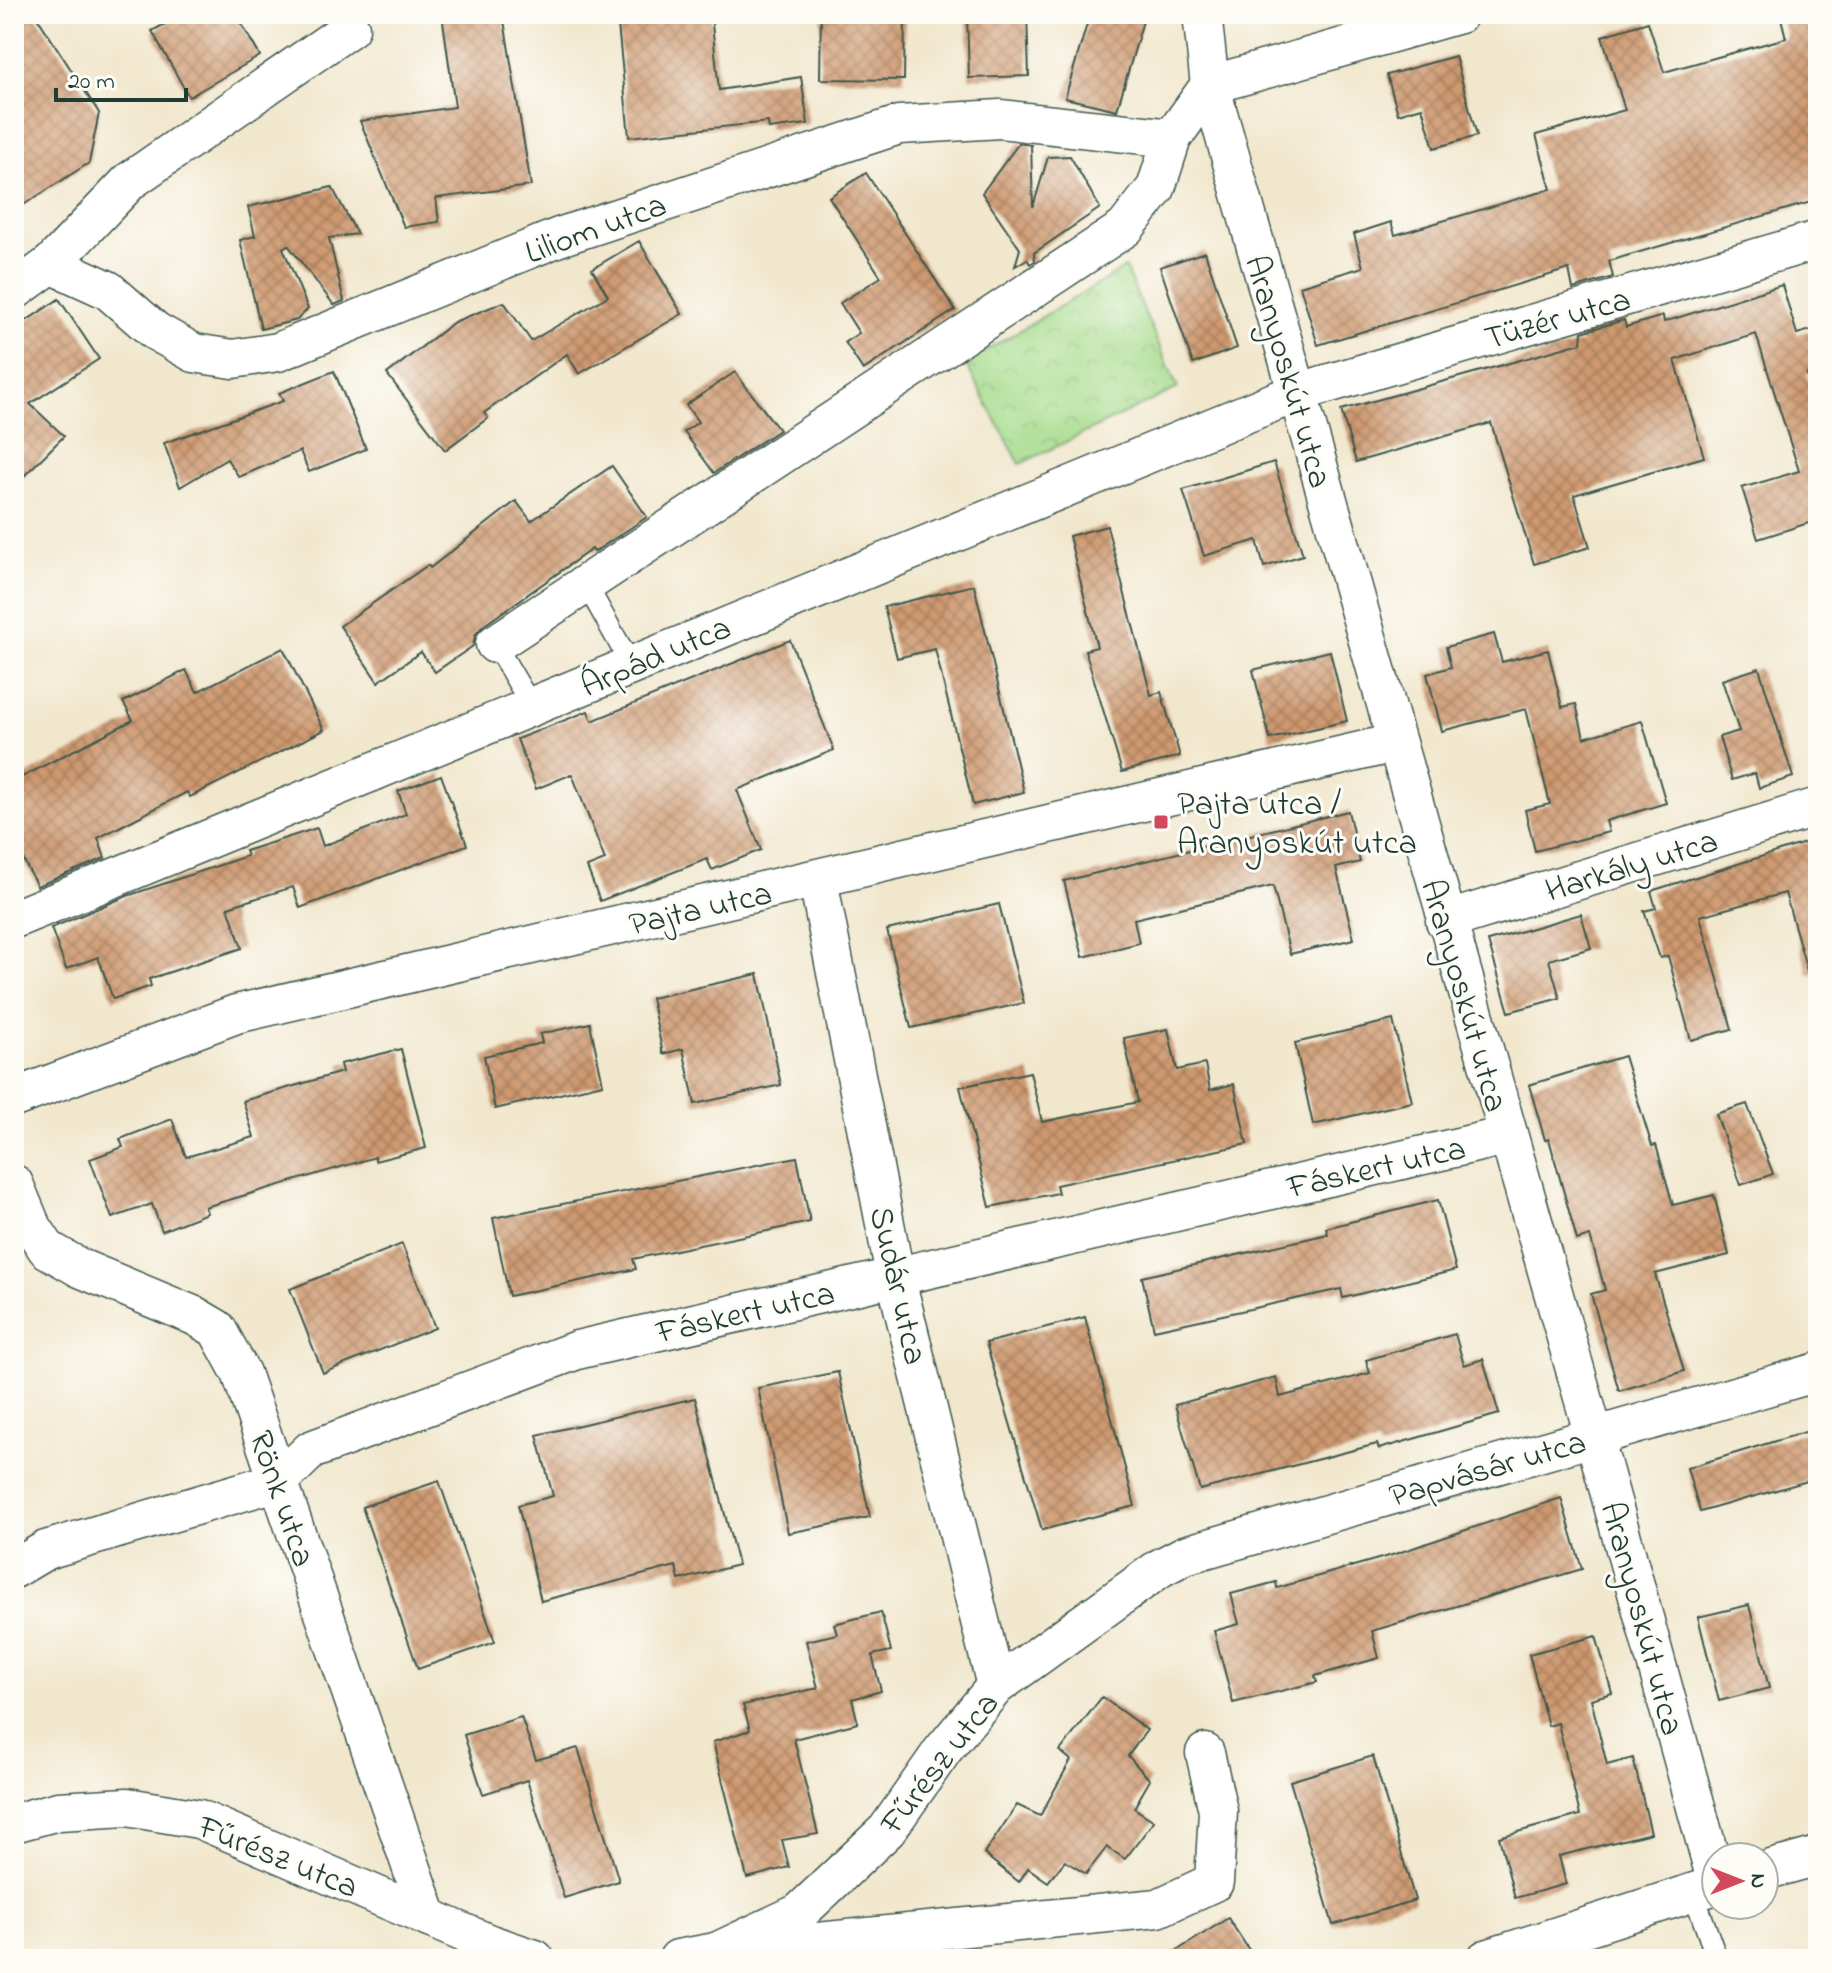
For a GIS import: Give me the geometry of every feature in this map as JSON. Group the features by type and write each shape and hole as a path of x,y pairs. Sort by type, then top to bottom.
{"street":[{"name":"Aranyoskút utca","path":"1202,14 1210,85 1506,1136 1594,1436 1700,1854"},
{"path":"495,644 1125,228 1156,188 1172,138 1210,85 1459,14"},
{"path":"14,291 51,264 130,181 350,28"},
{"name":"Liliom utca","path":"51,264 108,290 155,331 194,353 233,359 278,352 559,237 899,125 1000,119 1172,138"},
{"name":"Tüzér utca","path":"1296,393 1818,240"},
{"name":"Árpád utca","path":"14,919 1296,393"},
{"name":"Pajta utca","path":"14,1098 236,1014 1395,743"},
{"name":"Harkály utca","path":"1445,921 1818,807"},
{"name":"Sudár utca","path":"818,880 895,1275 996,1686"},
{"name":"Fáskert utca","path":"14,1569 46,1550 279,1481 311,1450 577,1350 1506,1136"},
{"name":"Rönk utca","path":"14,1184 31,1225 47,1249 80,1268 195,1316 217,1329 241,1373 429,1918"},
{"name":"Papvásár utca","path":"1160,1568 1185,1555 1818,1372"},
{"name":"Fűrész utca","path":"716,1952 799,1913 887,1830 943,1750 996,1686 1160,1568"},
{"name":"Fűrész utca","path":"678,1959 716,1952 1158,1908 1214,1882 1218,1811 1205,1753"},
{"name":"Fűrész utca","path":"14,1823 58,1811 127,1807 199,1819 429,1918 535,1959"},
{"path":"1780,1867 1818,1856"},
{"path":"1486,1959 1700,1889"}],"lane":[{"path":"585,582 631,665"},
{"path":"495,644 532,707"},
{"name":"Aranyoskút utca","path":"1712,1921 1717,1959"}],"green space":[{"path":"1125,268 1178,388 1020,464 965,363"}],"building":[{"path":"14,14 35,14 99,113 89,163 14,211"},
{"path":"183,14 236,14 260,56 189,97 152,31"},
{"path":"442,14 503,14 531,186 436,198 439,222 404,227 360,121 455,107"},
{"path":"617,14 711,14 719,90 801,77 808,124 769,129 768,122 629,137"},
{"path":"821,14 905,14 904,80 820,79"},
{"path":"967,14 1027,14 1029,76 969,78"},
{"path":"1090,14 1145,14 1117,110 1065,98"},
{"path":"1780,14 1818,14 1818,200 1609,261 1613,277 1573,289 1569,269 1318,345 1300,286 1363,267 1354,234 1391,222 1395,235 1551,189 1536,135 1625,110 1602,36 1648,22 1664,72 1786,38"},
{"path":"1455,56 1477,136 1434,148 1422,107 1398,114 1387,75"},
{"path":"1019,143 1031,145 1033,207 1048,157 1070,156 1100,208 1034,253 1035,261 1030,264 1027,259 1015,266 1020,249 982,193"},
{"path":"866,173 955,310 863,370 845,342 859,333 840,303 881,277 829,197"},
{"path":"332,187 357,234 329,238 344,301 334,305 288,245 283,248 308,309 297,320 261,329 240,240 255,236 248,207"},
{"path":"639,241 682,314 579,374 567,354 484,413 488,418 445,450 387,374 454,322 504,302 531,341 608,296 592,269"},
{"path":"1205,252 1237,348 1193,364 1160,267"},
{"path":"1782,285 1797,334 1818,328 1818,370 1807,374 1818,409 1818,520 1758,539 1742,488 1799,471 1756,334 1675,360 1704,457 1574,495 1590,547 1534,564 1491,423 1356,462 1341,410 1581,343 1582,332 1624,320 1626,327 1663,316 1664,322"},
{"path":"59,299 99,359 30,404 64,436 14,486 14,329"},
{"path":"334,371 366,449 309,472 300,451 239,477 227,459 180,487 164,443 283,401 279,393"},
{"path":"735,372 779,430 714,473 684,432 698,422 686,405"},
{"path":"1274,462 1303,555 1264,567 1257,540 1204,556 1183,490"},
{"path":"612,466 647,517 594,552 592,549 483,626 475,635 473,646 435,672 421,652 378,682 340,626 428,565 430,568 516,501 531,521"},
{"path":"1107,526 1151,695 1161,692 1180,756 1122,772 1085,650 1097,647 1069,536"},
{"path":"974,585 1024,792 973,805 935,649 897,658 884,607"},
{"path":"1494,634 1502,662 1548,650 1562,707 1576,704 1584,738 1642,721 1666,803 1606,821 1609,832 1535,851 1525,810 1550,804 1526,709 1442,731 1427,674 1451,667 1446,647"},
{"path":"790,640 834,750 737,790 761,850 712,870 707,859 600,901 587,867 605,860 572,774 536,789 517,739 588,711 592,721"},
{"path":"283,648 324,730 190,797 187,792 98,838 105,858 37,886 14,842 14,781 133,720 123,702 186,670 197,692"},
{"path":"1330,651 1347,721 1270,739 1253,670"},
{"path":"1759,668 1793,777 1759,788 1755,773 1732,780 1719,737 1739,731 1722,680"},
{"path":"441,775 467,845 300,908 293,887 228,907 242,948 149,979 151,986 113,999 98,957 66,969 51,928 127,896 247,856 245,851 317,828 323,846 406,814 398,791"},
{"path":"1348,811 1360,862 1336,868 1354,939 1290,954 1273,886 1134,919 1139,943 1083,957 1064,881"},
{"path":"1808,842 1818,874 1818,973 1808,974 1785,893 1700,916 1732,1029 1691,1040 1668,956 1660,958 1644,911 1656,908 1651,891"},
{"path":"999,904 1024,1003 911,1028 887,930"},
{"path":"1581,914 1591,948 1549,960 1560,998 1509,1012 1488,941"},
{"path":"758,974 781,1085 695,1104 683,1049 663,1054 651,998"},
{"path":"1393,1020 1412,1102 1313,1125 1295,1043"},
{"path":"590,1023 603,1084 495,1109 484,1056 542,1043 540,1034"},
{"path":"1168,1029 1177,1070 1205,1064 1210,1090 1234,1084 1247,1144 1056,1185 1058,1193 990,1207 960,1087 1030,1072 1042,1122 1138,1102 1124,1038"},
{"path":"401,1049 426,1148 375,1161 375,1157 205,1207 207,1213 162,1231 152,1204 112,1218 90,1159 123,1147 120,1139 172,1119 186,1157 254,1137 243,1101 342,1072 340,1064"},
{"path":"1624,1056 1652,1146 1656,1145 1673,1205 1714,1195 1729,1255 1655,1274 1684,1371 1619,1391 1591,1294 1605,1290 1590,1236 1577,1240 1549,1139 1545,1140 1529,1085"},
{"path":"1747,1104 1773,1174 1741,1185 1716,1114"},
{"path":"797,1157 810,1222 633,1259 636,1269 509,1296 493,1218"},
{"path":"1438,1200 1456,1270 1343,1298 1341,1289 1154,1330 1142,1277 1328,1234 1326,1228"},
{"path":"402,1244 435,1328 323,1373 290,1289"},
{"path":"1085,1317 1135,1506 1042,1530 986,1343"},
{"path":"1455,1334 1464,1365 1483,1359 1499,1414 1379,1449 1377,1444 1200,1490 1175,1405 1276,1377 1280,1397 1370,1373 1366,1360"},
{"path":"838,1372 870,1517 788,1533 758,1388"},
{"path":"695,1398 738,1565 679,1580 676,1566 541,1601 518,1505 553,1496 537,1435"},
{"path":"1818,1428 1818,1478 1700,1512 1687,1468"},
{"path":"439,1481 495,1642 418,1669 362,1507"},
{"path":"1561,1498 1582,1569 1372,1631 1379,1658 1315,1676 1317,1682 1233,1703 1214,1631 1239,1624 1231,1594 1276,1582 1277,1588 1392,1555"},
{"path":"1749,1605 1769,1688 1719,1701 1698,1617"},
{"path":"881,1612 891,1651 872,1655 881,1691 852,1699 858,1723 794,1739 818,1834 782,1840 789,1867 747,1878 713,1742 750,1730 743,1705 818,1688 806,1641 837,1634 834,1624"},
{"path":"1596,1636 1612,1693 1591,1699 1607,1765 1633,1758 1651,1833 1559,1856 1566,1884 1515,1898 1499,1837 1580,1815 1558,1723 1548,1726 1529,1654"},
{"path":"1102,1697 1147,1730 1128,1756 1150,1780 1134,1808 1154,1821 1125,1859 1107,1847 1086,1874 1065,1861 1048,1882 1028,1868 1019,1882 984,1854 1017,1805 1040,1816 1071,1760 1060,1751"},
{"path":"521,1717 536,1760 578,1748 619,1881 564,1898 527,1780 483,1794 464,1735"},
{"path":"1373,1756 1415,1900 1333,1925 1290,1781"},
{"path":"1228,1918 1255,1959 1164,1959"}],"place":[{"name":"Pajta utca / Aranyoskút utca","path":"1161,822"}]}
